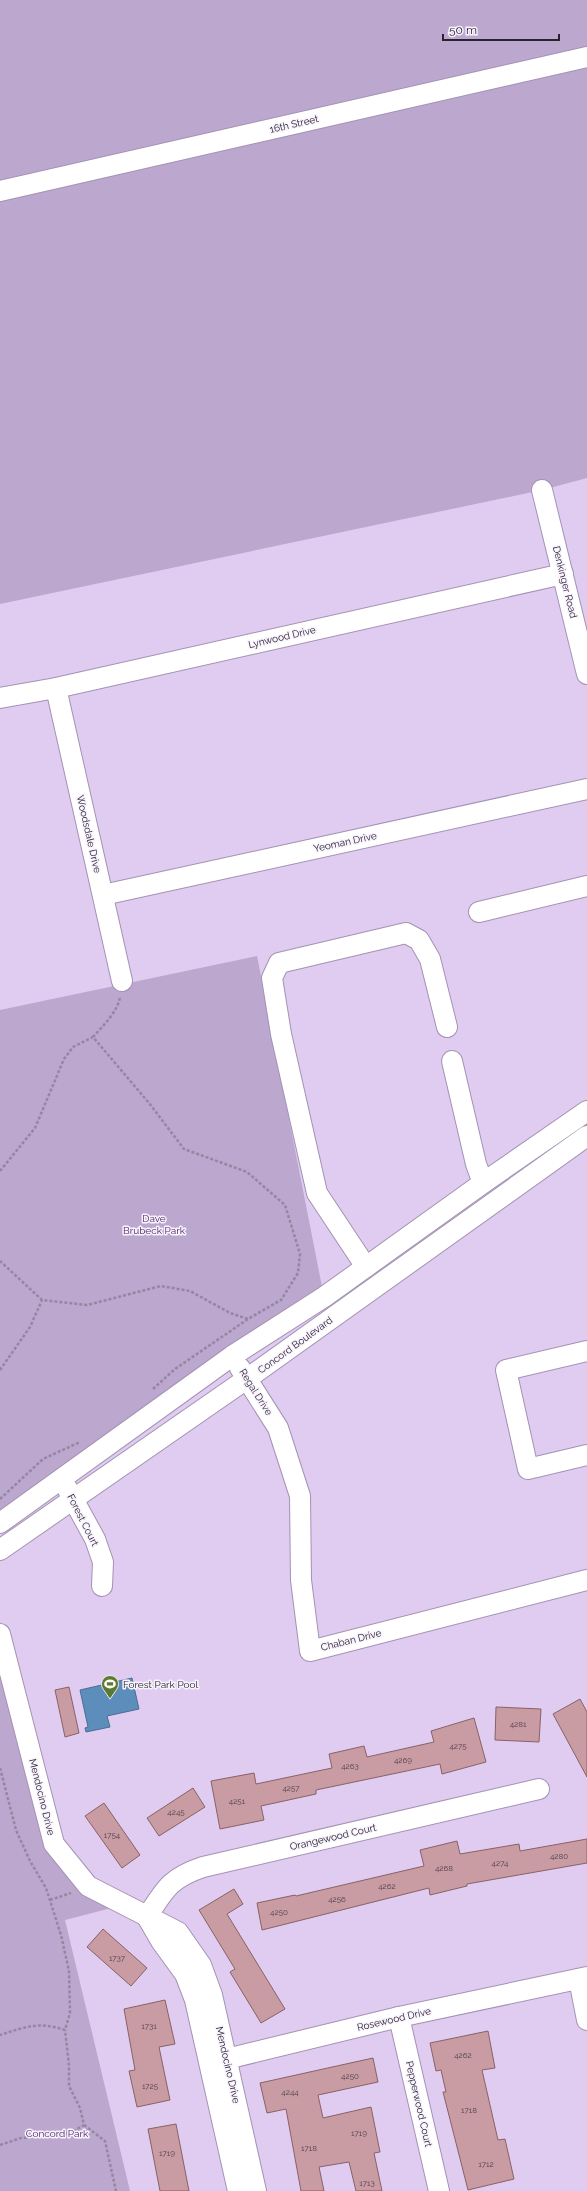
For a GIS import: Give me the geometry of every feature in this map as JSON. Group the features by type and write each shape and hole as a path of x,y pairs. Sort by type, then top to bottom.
{"street":[{"name":"16th Street","path":"0,191 587,57"},
{"name":"Denkinger Road","path":"542,490 587,674"},
{"name":"Lynwood Drive","path":"0,698 56,688 563,574"},
{"name":"Woodsdale Drive","path":"56,688 122,981"},
{"name":"Yeoman Drive","path":"103,896 587,789"},
{"path":"479,912 587,886"},
{"path":"366,1267 352,1250 316,1193 281,1034 272,978 278,963 406,933 419,940 430,959 447,1027"},
{"path":"452,1061 476,1164 483,1183"},
{"path":"0,1523 62,1480 232,1356 324,1297 483,1183 587,1111"},
{"name":"Concord Boulevard","path":"0,1550 248,1378 587,1136"},
{"path":"587,1351 506,1370 528,1469 587,1455"},
{"name":"Regal Drive","path":"232,1356 248,1378 278,1428"},
{"name":"Chaban Drive","path":"278,1428 300,1496 301,1580 310,1651 587,1580"},
{"name":"Forest Court","path":"62,1480 95,1539 103,1562 102,1586"},
{"name":"Mendocino Drive","path":"0,1634 54,1844 88,1886 147,1918 178,1932 201,1965 212,1995 219,2061 238,2191"},
{"name":"Orangewood Court","path":"147,1918 165,1890 183,1874 203,1867 538,1789"},
{"path":"583,1978 587,2020"},
{"name":"Rosewood Drive","path":"219,2061 400,2017 583,1978"},
{"name":"Pepperwood Court","path":"400,2017 439,2191"},
{"name":"Mendocino Drive","path":"219,2061 256,2191"}],"path":[{"path":"0,1171 35,1128 64,1059 73,1048 93,1037 106,1023 120,1001 122,981"},
{"path":"93,1037 149,1103 184,1149 247,1172 285,1206 300,1254 298,1272 281,1300 248,1319 175,1369 152,1390"},
{"path":"0,1260 42,1300 87,1305 161,1286 190,1291 230,1313 248,1319"},
{"path":"0,1370 30,1328 42,1300"},
{"path":"0,1499 43,1459 83,1441"},
{"path":"0,1768 16,1830 30,1861 46,1888 61,1935 69,1971 70,2013 65,2030 69,2065 69,2086 80,2108 84,2125 105,2141 116,2191"},
{"path":"0,2035 24,2027 50,2024 65,2030"},
{"path":"0,2145 20,2138 70,2133 84,2125"}],"green space":[{"path":"0,0 587,0 587,478 542,490 0,604"},
{"name":"Dave Brubeck Park","path":"257,956 324,1297 0,1523 0,1010"},
{"name":"Concord Park","path":"0,1634 54,1844 123,1905 65,1920 130,2191 0,2191"}],"water":[{"name":"Forest Park Pool","path":"132,1678 139,1709 107,1716 110,1727 86,1732 85,1728 88,1727 80,1690"}],"building":[{"path":"69,1687 79,1733 65,1737 55,1690"},
{"path":"580,1699 587,1712 587,1777 553,1714"},
{"path":"496,1707 541,1709 539,1742 495,1740"},
{"path":"474,1718 486,1762 442,1774 440,1764 316,1790 316,1794 261,1806 264,1820 220,1829 211,1781 254,1773 256,1784 332,1768 329,1754 364,1746 367,1757 434,1742 431,1731"},
{"path":"193,1788 205,1807 159,1836 147,1818"},
{"path":"104,1803 140,1855 122,1868 85,1816"},
{"path":"587,1839 587,1863 467,1884 467,1886 430,1895 429,1888 262,1930 257,1903 296,1896 424,1866 420,1850 457,1841 460,1854 519,1844 520,1851"},
{"path":"234,1889 243,1904 227,1914 285,2009 261,2023 230,1972 235,1969 199,1910"},
{"path":"103,1929 147,1968 131,1986 87,1947"},
{"path":"165,2000 175,2044 159,2047 170,2100 137,2107 129,2071 135,2070 124,2009"},
{"path":"488,2031 495,2068 482,2070 498,2140 505,2139 514,2179 468,2190 443,2092 446,2092 441,2070 436,2071 430,2043"},
{"path":"373,2058 378,2082 318,2095 323,2118 371,2107 380,2152 374,2153 382,2191 356,2191 349,2162 319,2167 324,2191 301,2191 286,2109 267,2113 260,2083"},
{"path":"176,2124 189,2191 160,2191 148,2129"}],"place":[{"name":"Forest Park Pool","path":"110,1699"}]}
